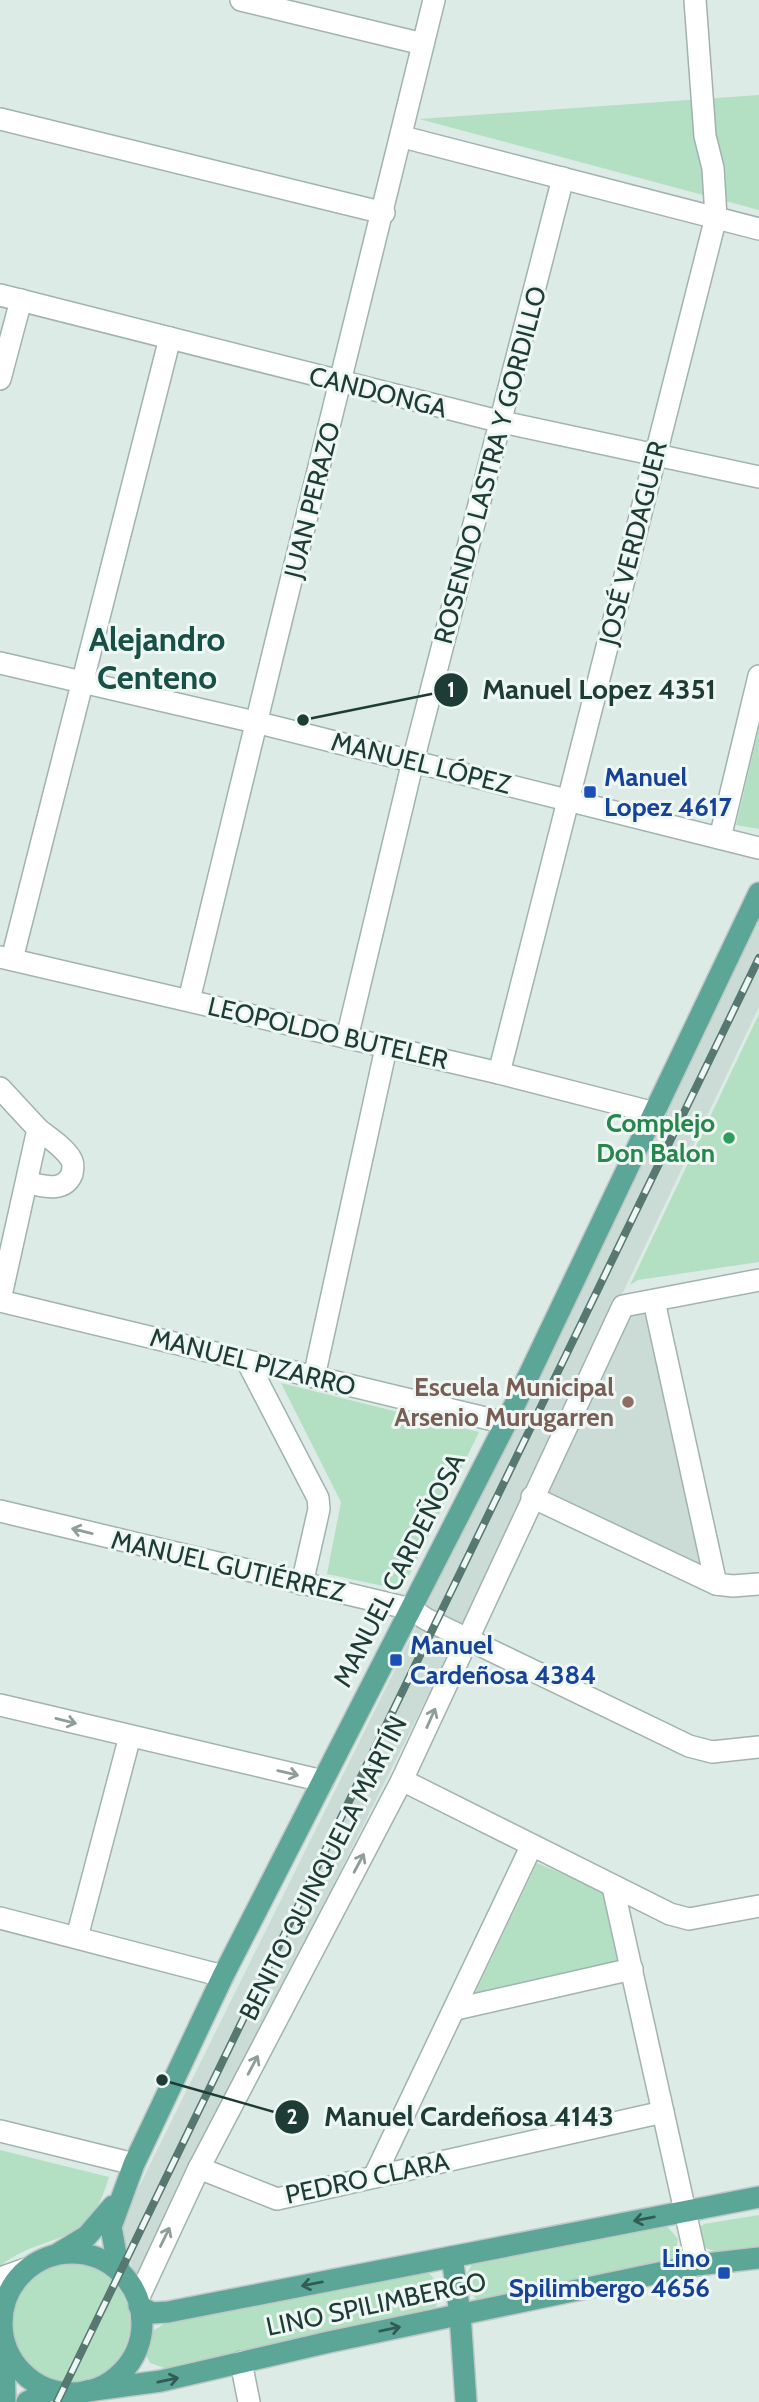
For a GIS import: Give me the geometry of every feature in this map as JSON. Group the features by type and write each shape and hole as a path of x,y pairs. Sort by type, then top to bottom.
{"main road":[{"name":"MANUEL CARDEÑOSA","path":"119,2271 111,2227 120,2195 134,2164 223,1976 506,1423 759,893"},
{"name":"MANUEL CARDEÑOSA","path":"60,2253 87,2236 120,2195"},
{"name":"LINO SPILIMBERGO","path":"139,2303 152,2313 168,2312 759,2197"},
{"path":"26,2269 60,2253 93,2256 119,2271 139,2303 142,2323 137,2348 124,2370 96,2392"},
{"path":"452,2257 460,2314 466,2402"},
{"name":"LINO SPILIMBERGO","path":"26,2269 13,2284 2,2305 4,2340 18,2369 50,2390 96,2392 162,2381 460,2314 697,2265 759,2258"},
{"path":"4,2340 2,2371 5,2402"},
{"name":"LINO SPILIMBERGO","path":"2,2371 29,2378"},
{"path":"27,2402 50,2390"}],"street":[{"path":"243,0 423,44"},
{"name":"JUAN PERAZO","path":"189,1000 255,722 403,137 434,0"},
{"name":"JOSÉ VERDAGUER","path":"499,1073 716,217 716,184 705,136 695,0"},
{"path":"0,119 384,213"},
{"path":"403,137 759,229"},
{"name":"ROSENDO LASTRA Y GORDILLO","path":"347,1038 413,761 563,178"},
{"name":"CANDONGA","path":"0,295 502,422 655,457 759,477"},
{"path":"0,379 21,300"},
{"path":"6,958 82,681 170,338"},
{"name":"MANUEL LÓPEZ","path":"0,663 255,722 759,848"},
{"path":"720,838 759,676"},
{"name":"LEOPOLDO BUTELER","path":"6,958 499,1073 655,1113"},
{"path":"314,1377 386,1048"},
{"path":"0,1088 38,1129 71,1159 73,1169 70,1178 62,1186 50,1188 28,1183"},
{"path":"0,1300 38,1129"},
{"path":"716,1584 654,1301 759,1280"},
{"name":"MANUEL PIZARRO","path":"0,1300 506,1423"},
{"name":"BENITO QUINQUELA MARTÍN","path":"139,2303 199,2168 402,1780 623,1306 654,1301"},
{"path":"247,1361 318,1498 319,1509 302,1584"},
{"path":"532,1497 716,1584 759,1584"},
{"name":"MANUEL GUTIÉRREZ","path":"0,1511 411,1609 467,1639 689,1746 721,1752 759,1747"},
{"path":"0,1705 323,1781"},
{"path":"77,1937 130,1736"},
{"path":"402,1780 531,1847 670,1914 689,1919 759,1906"},
{"path":"374,2177 531,1847"},
{"path":"613,1887 697,2265"},
{"path":"0,1919 223,1976"},
{"path":"456,2009 632,1969"},
{"name":"PEDRO CLARA","path":"199,2168 276,2199 663,2112"},
{"path":"0,2131 134,2164"},
{"path":"0,2278 26,2269"},
{"path":"240,2362 249,2402"}],"shaded area":[{"path":"759,918 759,1007 464,1626 424,1610"},
{"name":"Escuela Municipal Arsenio Murugarren","path":"649,1307 710,1575 542,1494 629,1311"},
{"path":"417,1625 455,1642 136,2279 119,2227"}],"green space":[{"path":"759,95 759,210 419,119"},
{"path":"759,728 759,829 736,825"},
{"name":"Complejo Don Balon","path":"759,1014 759,1262 638,1280 630,1285"},
{"path":"281,1383 479,1432 402,1590 327,1574 341,1502"},
{"path":"537,1863 604,1891 620,1964 473,1997"},
{"path":"0,2150 109,2177 98,2206 85,2225 20,2253 0,2266"},
{"path":"759,2215 759,2251 717,2252 700,2246 696,2230 704,2224"},
{"path":"665,2224 678,2239 674,2259 477,2300 466,2287 467,2273 472,2265"},
{"path":"71,2264 94,2268 113,2281 126,2300 130,2323 126,2346 113,2365 94,2378 71,2382 48,2378 29,2365 16,2346 12,2323 16,2300 29,2281 48,2268"},
{"path":"428,2272 441,2287 436,2307 170,2370 150,2363 143,2350 151,2332 169,2321"}],"railway":[{"path":"57,2402 759,958"}],"place":[{"name":"Manuel Lopez 4351","path":"303,720"},
{"name":"Manuel Lopez 4617","path":"590,792"},
{"name":"Complejo Don Balon","path":"729,1138"},
{"name":"Escuela Municipal Arsenio Murugarren","path":"628,1402"},
{"name":"Manuel Cardeñosa 4384","path":"396,1660"},
{"name":"Manuel Cardeñosa 4143","path":"162,2080"},
{"name":"Lino Spilimbergo 4656","path":"724,2273"}],"district":[{"name":"Alejandro Centeno","path":"157,658"}]}
